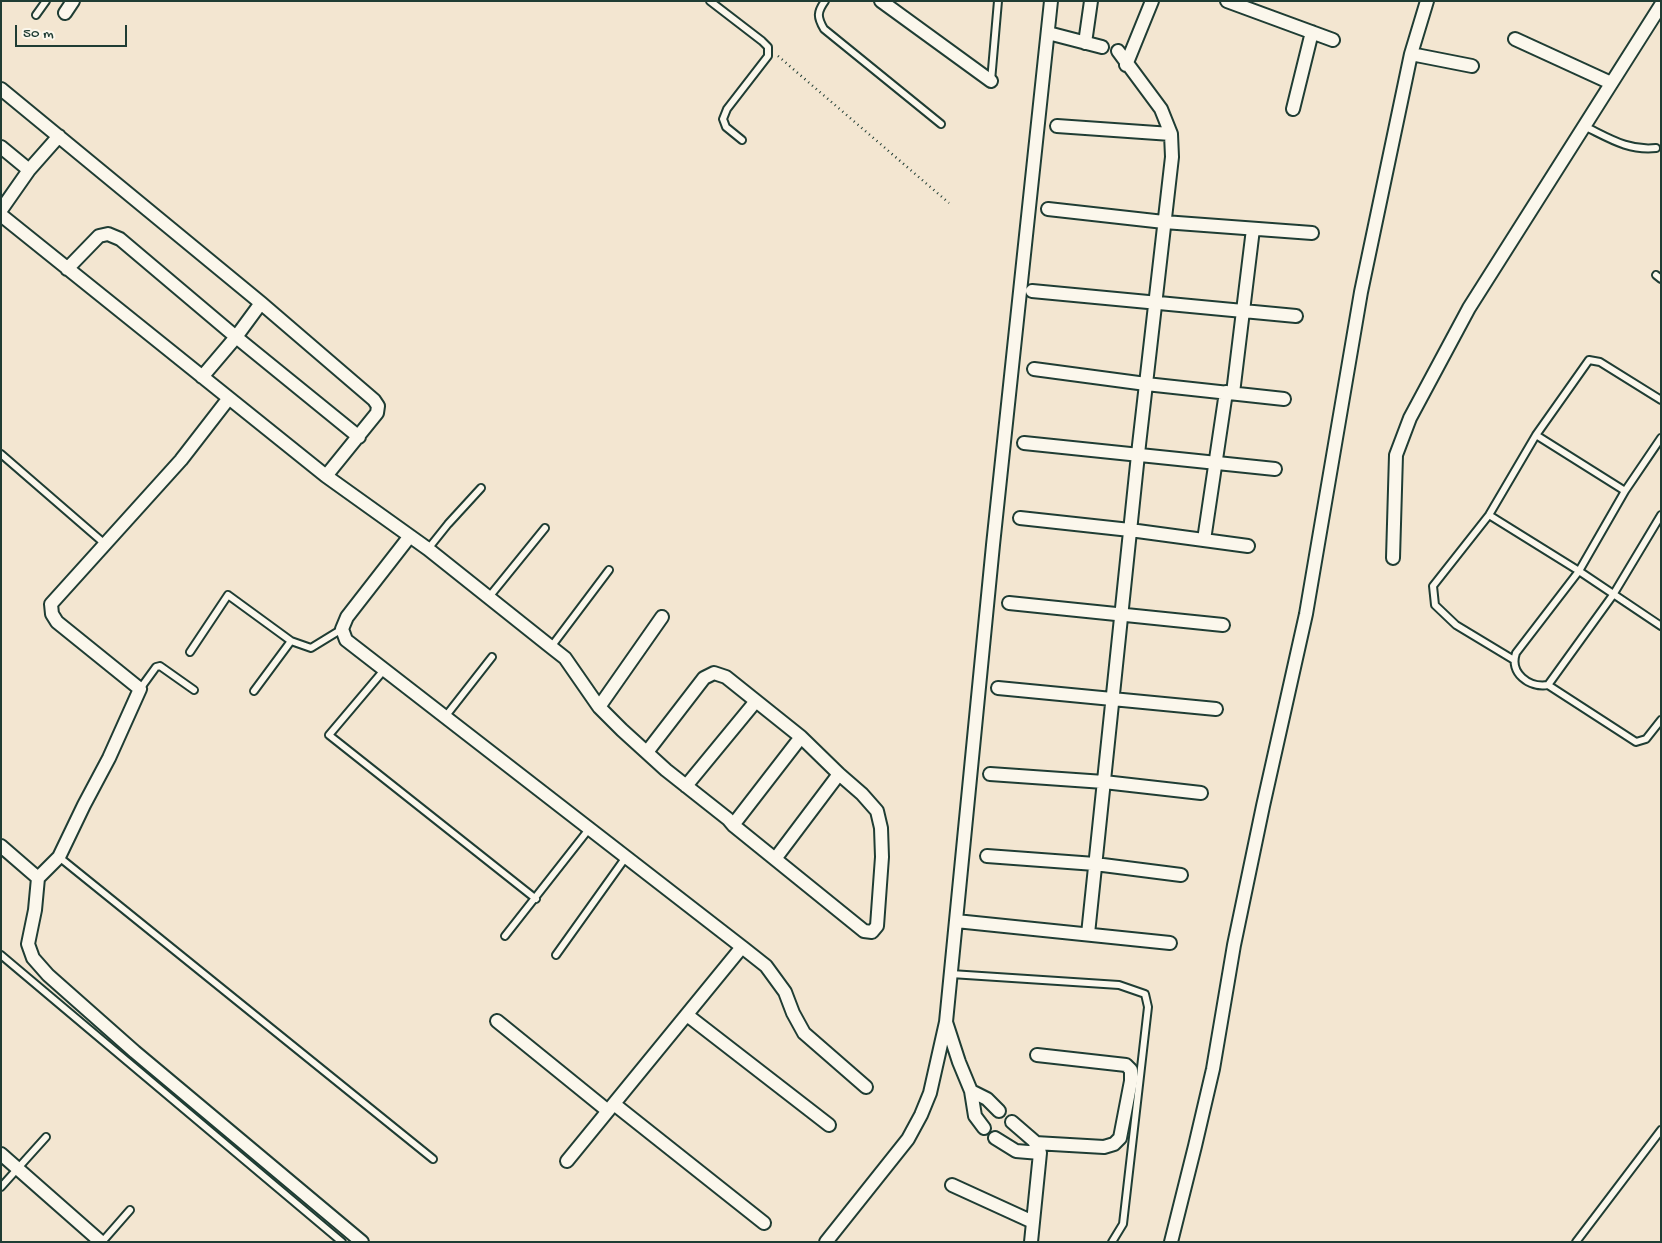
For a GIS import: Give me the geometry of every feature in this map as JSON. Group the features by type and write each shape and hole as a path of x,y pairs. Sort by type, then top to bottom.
{"street":[{"path":"65,12 73,1"},
{"path":"881,1 991,80"},
{"path":"826,1242 908,1139 930,1093 946,1022 993,545 1051,1"},
{"path":"1085,43 1091,1"},
{"path":"1126,65 1152,1"},
{"path":"1227,1 1262,7 1312,32 1333,40"},
{"path":"1171,1242 1213,1069 1234,944 1262,806 1306,614 1360,292 1411,54 1427,1"},
{"path":"1393,558 1396,455 1410,418 1469,308 1661,5"},
{"path":"1048,32 1102,47"},
{"path":"1293,109 1312,32"},
{"path":"1515,39 1611,83"},
{"path":"1088,934 1138,455 1172,156 1171,134 1161,109 1126,65 1118,51"},
{"path":"1411,54 1472,66"},
{"path":"1,90 261,303 374,400 378,406 377,414 326,476"},
{"path":"1057,126 1171,134"},
{"path":"1,210 29,170 59,136"},
{"path":"1,147 29,170"},
{"path":"1048,209 1164,222 1312,233"},
{"path":"1,215 326,476 428,549 551,647 564,658 599,707 622,730 666,770 733,825 864,930 872,932 877,926 882,857 881,828 877,811 862,794 801,737 726,677 714,673 704,678 648,752"},
{"path":"1204,540 1216,462 1244,311 1253,229"},
{"path":"67,268 100,236 108,234 120,239 236,338 359,437"},
{"path":"1032,291 1296,316"},
{"path":"202,376 236,338 261,303"},
{"path":"1034,369 1146,384 1284,398"},
{"path":"229,398 181,460 51,604 52,614 57,622 140,689 109,758 59,858 38,878 35,910 28,944 33,958 48,975 143,1058 362,1242"},
{"path":"1024,443 1275,469"},
{"path":"1020,518 1248,546"},
{"path":"410,536 347,617 342,629 346,640 766,966 785,992 793,1013 804,1033 866,1087"},
{"path":"1009,603 1223,625"},
{"path":"599,707 662,617"},
{"path":"998,688 1216,709"},
{"path":"686,786 756,701"},
{"path":"733,825 801,737"},
{"path":"775,859 839,774"},
{"path":"990,774 1104,782 1201,793"},
{"path":"1,846 38,878"},
{"path":"987,856 1096,864 1181,875"},
{"path":"956,921 1170,943"},
{"path":"567,1161 742,947"},
{"path":"686,1015 828,1125"},
{"path":"497,1021 764,1223"},
{"path":"946,1022 971,1091 975,1116 984,1128"},
{"path":"995,1138 1016,1151 1038,1148 1104,1146 1114,1144 1120,1138 1132,1081 1131,1070 1126,1065 1037,1055"},
{"path":"971,1091 987,1099 999,1111"},
{"path":"1012,1122 1038,1148 1031,1242"},
{"path":"1,1154 102,1242"},
{"path":"952,1185 1033,1222"}],"lane":[{"path":"36,15 46,1"},
{"path":"710,1 768,47 768,56 727,108 723,119 726,127 742,140"},
{"path":"825,1 819,10 818,19 824,29 941,124"},
{"path":"991,80 998,1"},
{"path":"1584,126 1622,145 1642,149 1656,148"},
{"path":"1514,660 1456,625 1435,605 1433,586 1489,515 1536,436 1588,360 1600,362 1661,400"},
{"path":"1536,436 1625,491"},
{"path":"1661,438 1625,491 1579,571 1516,652 1514,660 1514,667 1521,676 1538,686 1548,685 1636,742 1646,739 1661,720"},
{"path":"1,454 105,544"},
{"path":"428,549 481,488"},
{"path":"1548,685 1613,595 1661,514"},
{"path":"1489,515 1579,571 1661,626"},
{"path":"489,598 545,528"},
{"path":"551,647 609,570"},
{"path":"190,652 228,595 291,641 311,648 342,629"},
{"path":"254,691 291,641"},
{"path":"444,717 492,657"},
{"path":"140,689 156,667 160,666 194,690"},
{"path":"384,670 328,736 536,899"},
{"path":"505,936 536,899 589,829"},
{"path":"556,955 626,857"},
{"path":"59,858 433,1160"},
{"path":"1,956 342,1242"},
{"path":"951,974 1119,985 1145,994 1148,1007 1123,1224 1112,1242"},
{"path":"1576,1242 1661,1130"},
{"path":"1,1187 46,1136"},
{"path":"102,1242 130,1210"}],"path":[{"path":"768,47 949,203"}]}
